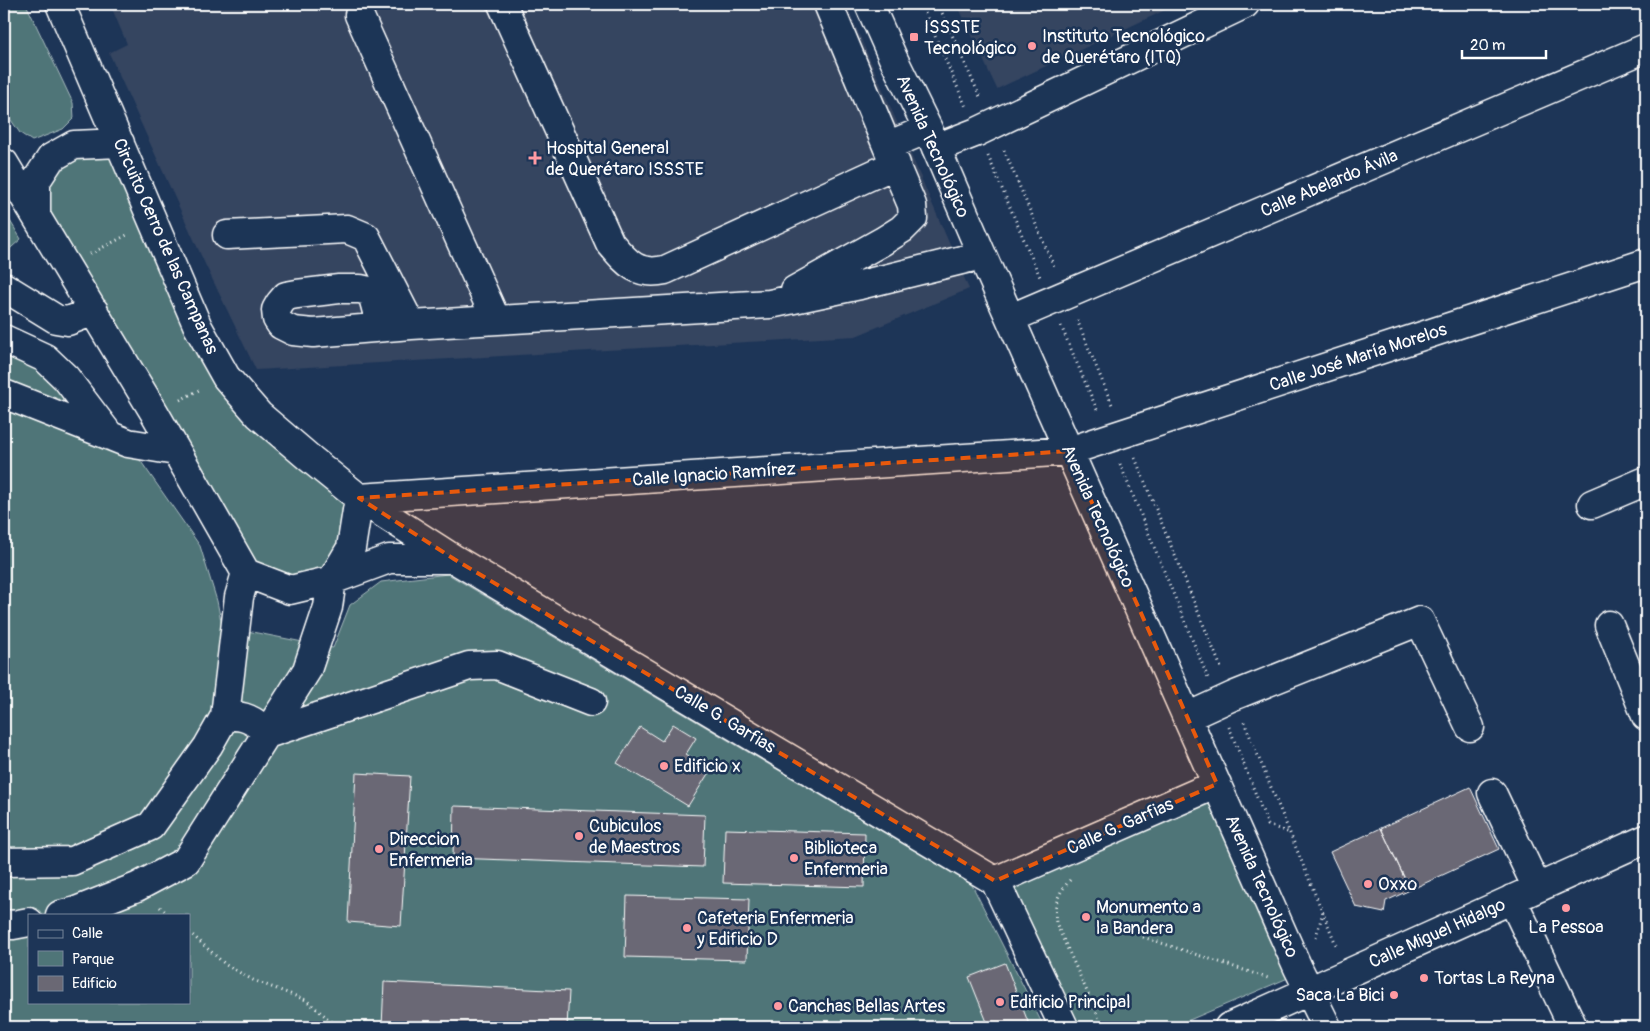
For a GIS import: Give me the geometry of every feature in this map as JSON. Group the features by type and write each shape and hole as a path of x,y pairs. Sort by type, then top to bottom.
{"street":[{"name":"Circuito Cerro de las Campanas","path":"60,4 198,326 226,377 259,415 360,498"},
{"path":"502,4 610,243 623,259 640,270 652,272 666,270 891,155 932,139 977,132 1244,4"},
{"path":"770,304 884,241 902,229 912,218 912,205 828,4"},
{"name":"Avenida Tecnológico","path":"869,4 932,139 1308,992 1327,1027"},
{"path":"359,15 496,320"},
{"name":"Calle Abelardo Ávila","path":"1011,318 1646,48"},
{"path":"36,215 36,181 51,158 74,146 120,143"},
{"path":"4,163 154,412 246,573 290,590 332,580 389,559 454,558"},
{"path":"227,235 347,229 366,237 412,325"},
{"path":"381,327 770,304 860,285 982,255"},
{"name":"Calle José María Morelos","path":"1069,451 1646,263"},
{"path":"4,287 56,319 68,321 94,311"},
{"path":"4,339 45,358 66,378 110,436"},
{"path":"4,394 128,443 176,451"},
{"name":"Calle Ignacio Ramírez","path":"360,498 1069,451"},
{"path":"1592,504 1646,481"},
{"path":"64,914 137,887 186,861 308,670 328,607 332,580 351,548 360,498"},
{"name":"Calle G. Garfias","path":"360,498 454,558 996,880 1217,784"},
{"path":"4,862 72,861 151,826 208,746 225,716 238,597 246,573"},
{"path":"1187,717 1233,696 1420,622 1470,727"},
{"path":"1609,625 1646,716"},
{"path":"267,734 469,666 497,665 591,702"},
{"path":"225,716 244,717 261,726 267,734"},
{"path":"1492,793 1537,888"},
{"name":"Calle Miguel Hidalgo","path":"1229,1027 1646,840"},
{"path":"996,880 1064,1027"},
{"path":"1512,899 1573,1027"},
{"path":"4,924 13,925 28,922"}],"path":[{"path":"67,265 152,222"},
{"path":"154,412 226,377"},
{"path":"1291,833 1348,973"},
{"path":"1071,878 1060,892 1054,907 1056,923 1103,1027"},
{"path":"190,933 226,965 253,980 306,1000 338,1027"},
{"path":"1143,936 1308,992"}],"highlighted area":[{"path":"1069,451 1217,784 995,881 454,559 359,498"}],"shaded area":[{"name":"Hospital General de Querétaro ISSSTE","path":"110,4 846,4 969,289 856,336 256,370 205,264 109,53 127,44"},
{"name":"Instituto Tecnológico de Querétaro (ITQ)","path":"957,4 1178,4 997,89"}],"green space":[{"path":"4,4 26,4 73,103 74,118 63,129 32,141 20,133 4,110"},
{"path":"120,143 226,377 359,498 332,580 246,573 36,215 51,158"},
{"path":"4,211 21,239 4,254"},
{"path":"4,329 91,390 200,546 217,601 222,626 333,648 350,605 381,582 448,574 972,885 1044,1027 4,1027"},
{"path":"1209,801 1288,978 1173,1027 1072,1027 1009,891"}],"building":[{"name":"Edificio x","path":"673,724 696,738 686,754 711,769 688,806 617,763 640,727 662,741"},
{"name":"Direccion Enfermeria","path":"356,773 410,776 401,926 348,922"},
{"path":"1470,787 1499,849 1410,890 1381,828"},
{"name":"Cubiculos de Maestros","path":"454,806 705,815 703,867 453,858"},
{"path":"1381,828 1410,890 1386,901 1384,913 1356,907 1330,852"},
{"name":"Biblioteca Enfermeria","path":"725,829 865,833 864,887 723,883"},
{"name":"Cafeteria Enfermeria y Edificio D","path":"627,896 749,899 747,960 625,957"},
{"name":"Edificio Principal","path":"1005,963 1030,1027 989,1027 969,977"},
{"path":"384,982 569,991 567,1027 382,1027"}],"place":[{"name":"ISSSTE Tecnológico","path":"914,37"},
{"name":"Instituto Tecnológico de Querétaro (ITQ)","path":"1032,46"},
{"name":"Hospital General de Querétaro ISSSTE","path":"535,158"},
{"name":"Edificio x","path":"664,766"},
{"name":"Cubiculos de Maestros","path":"579,836"},
{"name":"Direccion Enfermeria","path":"379,849"},
{"name":"Biblioteca Enfermeria","path":"794,858"},
{"name":"Oxxo","path":"1368,884"},
{"name":"La Pessoa","path":"1566,908"},
{"name":"Monumento a la Bandera","path":"1086,917"},
{"name":"Cafeteria Enfermeria y Edificio D","path":"687,928"},
{"name":"Tortas La Reyna","path":"1424,978"},
{"name":"Saca La Bici","path":"1394,995"},
{"name":"Edificio Principal","path":"1000,1002"},
{"name":"Canchas Bellas Artes","path":"778,1006"}]}
